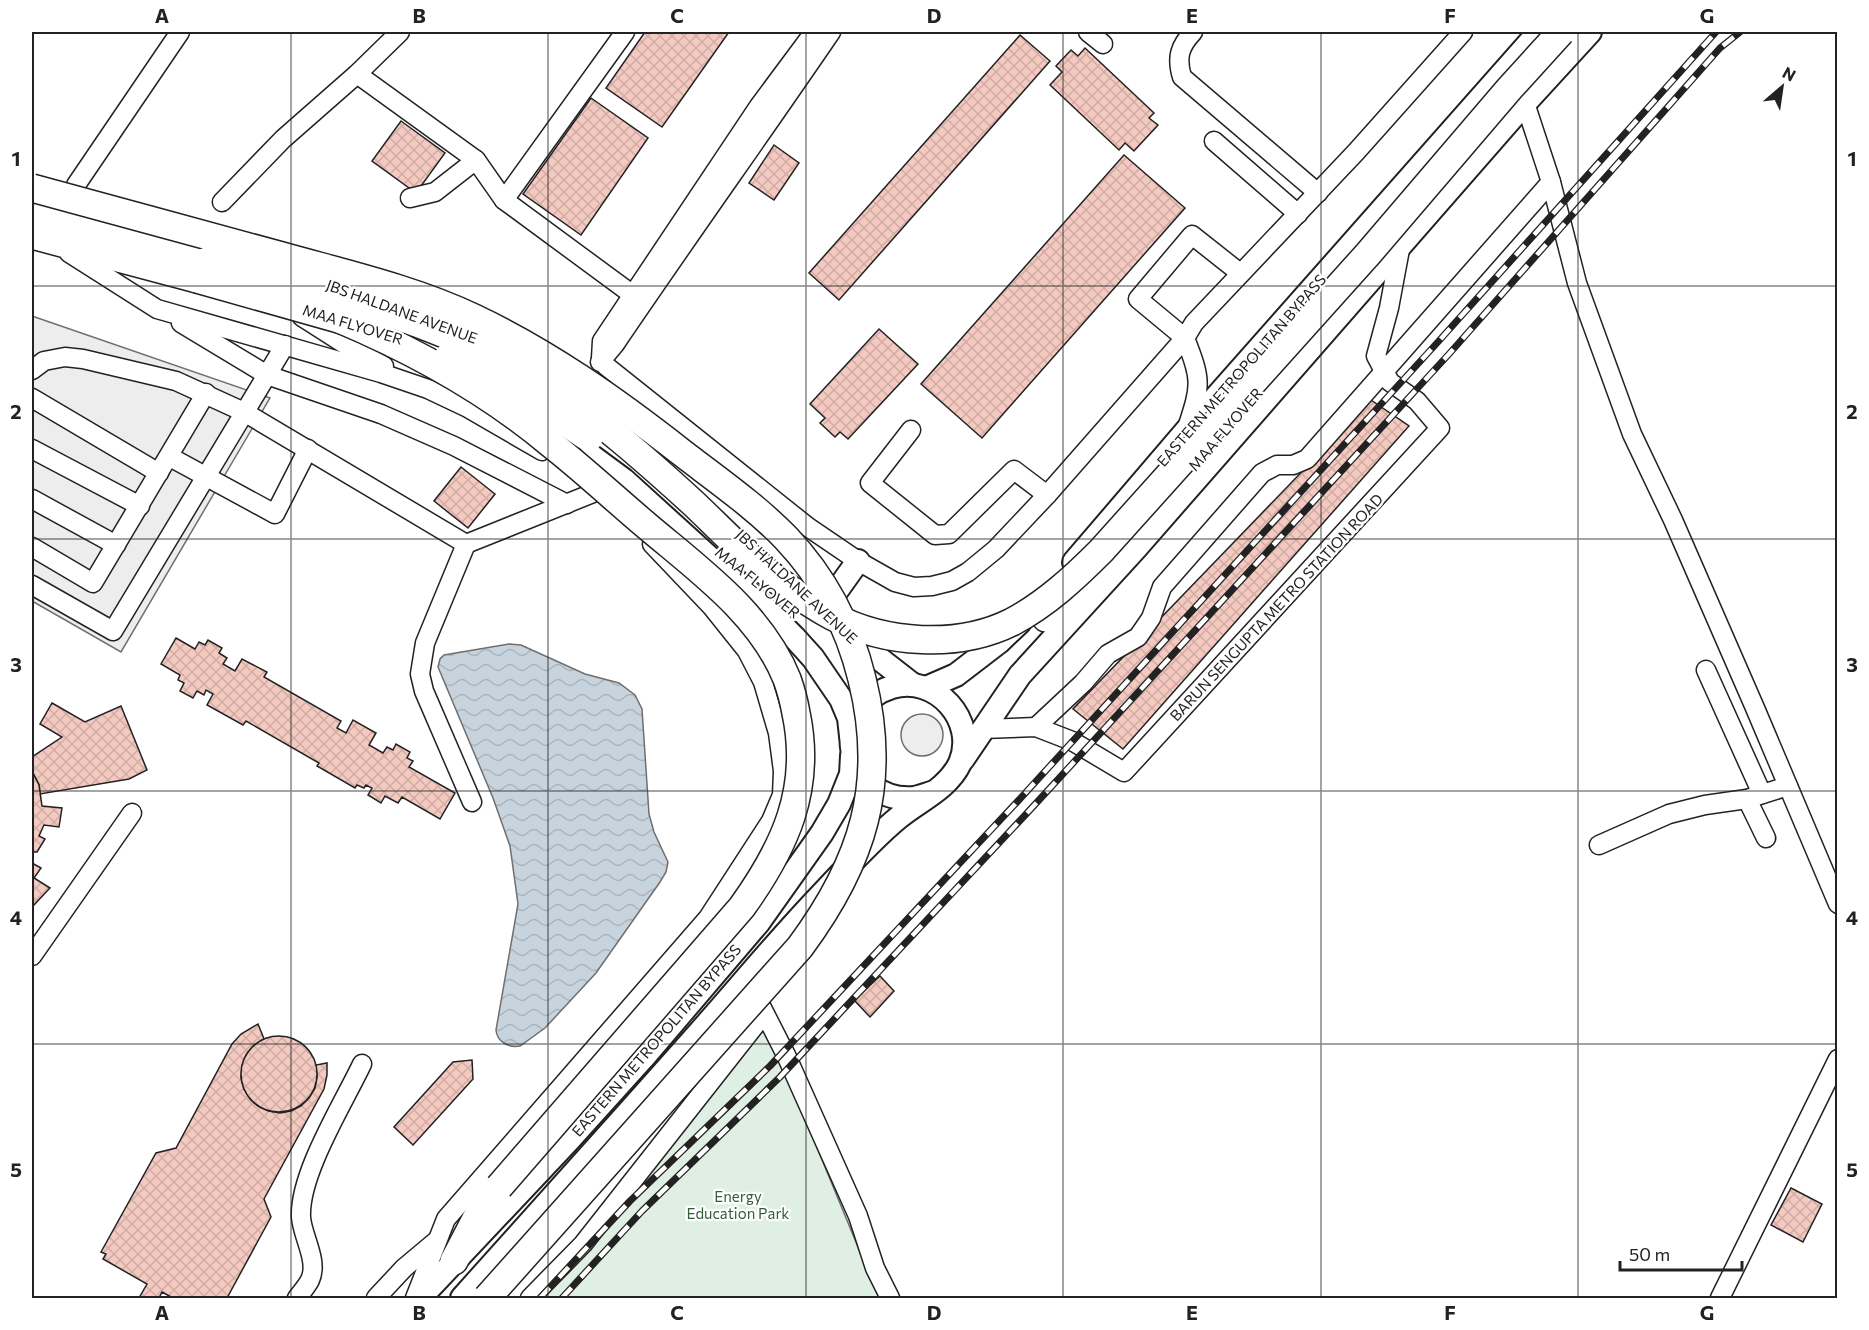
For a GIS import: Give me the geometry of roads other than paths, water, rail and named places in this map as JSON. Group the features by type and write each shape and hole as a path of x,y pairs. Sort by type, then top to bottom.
{"highway":[{"name":"MAA FLYOVER","path":"32,214 292,283 379,309 422,324 503,359 546,384 644,458 767,572 833,617 860,627 904,638 960,638 984,633 1011,622 1038,607 1075,577 1101,551 1360,263 1561,32"},
{"name":"MAA FLYOVER","path":"32,235 337,318 397,336 437,352 520,392 584,434 631,471 784,606 813,625 856,645 882,652 912,656 943,654 978,648 1046,618 1087,587 1533,79 1578,32"},
{"path":"32,188 389,286 472,317 499,331 596,389 648,426 740,498 785,537 810,567 840,614 857,659 866,696 872,737 873,773 862,830 833,899 800,946 488,1299"},
{"path":"337,318 406,350 476,391 514,417 550,443 699,570 732,601 765,640 787,679 802,752 798,795 780,848 760,882 742,907 499,1186 477,1217 454,1261"}],"main road":[{"name":"EASTERN METROPOLITAN BYPASS","path":"920,687 956,675 999,642 1023,619 1539,32"},
{"path":"462,1299 819,897 896,819 950,779 1020,675 1136,548 1525,103 1590,32"},
{"name":"JBS HALDANE AVENUE","path":"32,201 354,291 475,336 582,397 716,509 859,645 920,687"},
{"path":"32,244 302,317 430,365 504,400 564,435 624,480 766,609 807,651 841,699 849,718 851,746 861,774 875,788 894,797 914,798 934,792"},
{"path":"822,612 858,561"},
{"path":"851,746 855,720 864,705 878,693 895,686 920,687 938,693 950,704 961,722 964,742 961,762"},
{"name":"EASTERN METROPOLITAN BYPASS","path":"420,1299 643,1058 759,922 792,877 839,804 851,774 851,746"}],"street":[{"path":"76,186 180,32"},
{"path":"222,202 283,139 357,75 400,32"},
{"path":"504,200 625,32"},
{"path":"582,397 601,358 615,344 718,192 814,32"},
{"path":"831,32 766,111 633,295 602,341 601,358 606,366 799,520 858,561 895,582 914,587 932,586 952,581 968,572 996,549 1047,495 1185,338 1194,323 1318,193 1462,32"},
{"path":"1088,32 1103,44"},
{"path":"1193,32 1183,42 1180,53 1182,77 1318,193"},
{"path":"357,75 476,160 504,200 633,295"},
{"path":"1525,103 1551,182 1577,283 1632,434 1672,519 1838,904"},
{"path":"1214,141 1298,214"},
{"path":"410,198 435,192 476,160"},
{"path":"1036,727 1083,683 1108,654 1138,637 1151,618 1162,587 1262,473 1277,465 1293,465 1307,459 1551,182"},
{"path":"1187,430 1198,392 1196,365 1185,338 1138,299 1192,235 1240,273"},
{"path":"1384,371 1376,356 1391,299 1401,244"},
{"path":"69,253 267,375 392,419 454,446 567,504"},
{"path":"157,309 428,389"},
{"path":"302,317 349,347 527,441 563,464 618,510 704,598 747,651 763,682 778,733 783,771 782,795 771,821 708,918 446,1219 415,1299"},
{"path":"32,585 113,631 285,345"},
{"path":"32,370 44,361 65,357 83,359 152,374 206,393 308,449 466,544"},
{"name":"BARUN SENGUPTA METRO STATION ROAD","path":"982,729 1036,727 1072,741 1124,772 1440,428 1417,401 1390,382 1384,371"},
{"path":"32,547 93,583 206,393"},
{"path":"32,398 159,473"},
{"path":"911,430 870,483 935,535 949,534 1014,470 1047,495"},
{"path":"32,449 140,506"},
{"path":"170,457 275,514 308,449"},
{"path":"472,802 424,691 420,674 425,644 466,544 624,480"},
{"path":"32,499 116,545"},
{"path":"1706,670 1754,797 1766,838"},
{"path":"1599,845 1670,814 1705,805 1754,797 1788,786"},
{"path":"32,956 132,813"},
{"path":"643,1058 665,968"},
{"path":"749,976 764,1014 786,1055 858,1216 875,1268 890,1299"},
{"path":"530,1299 583,1244 764,1014"},
{"path":"1728,1296 1838,1059"},
{"path":"297,1299 310,1279 313,1269 301,1218 308,1177 362,1065"},
{"path":"376,1299 404,1268 439,1238"}],"water":[{"path":"509,644 521,645 585,674 619,683 635,695 642,709 649,814 654,832 668,862 666,872 660,882 596,973 545,1028 520,1046 508,1045 501,1041 496,1030 518,904 510,846 493,798 438,667 444,655"}],"railway":[{"path":"540,1298 630,1201 770,1066 1017,802 1437,343 1716,32"},
{"path":"562,1298 642,1211 780,1077 1028,812 1449,354 1720,48 1740,32"}],"park label":[{"name":"Energy Education Park","path":"738,1204"}]}
